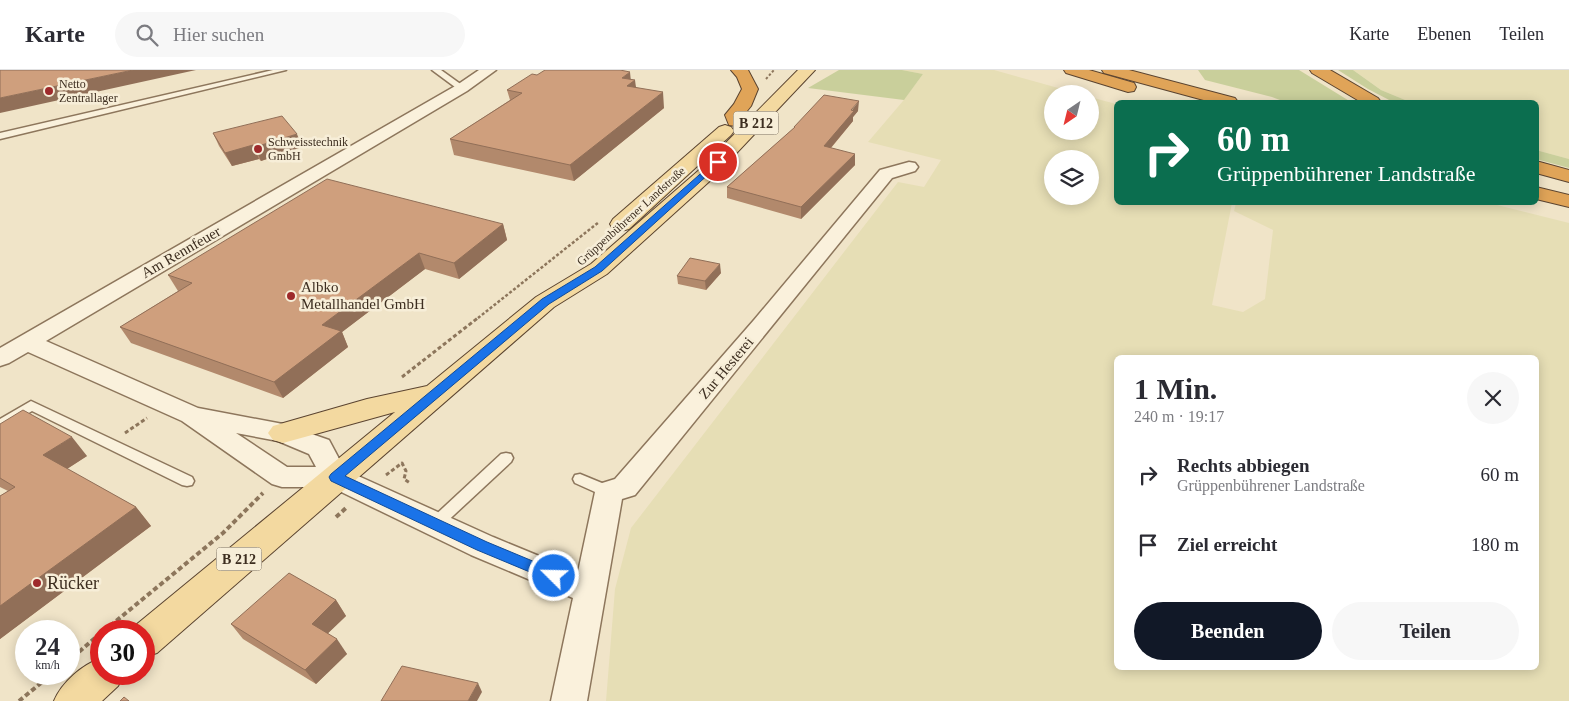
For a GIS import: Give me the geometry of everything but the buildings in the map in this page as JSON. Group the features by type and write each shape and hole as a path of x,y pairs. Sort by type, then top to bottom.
{"highway":[{"path":"735,121 734,115 742,106 750,88 744,74 739,70"},
{"path":"1072,70 1178,100"},
{"path":"1110,70 1222,100"},
{"path":"1318,70 1369,100"},
{"path":"1539,168 1569,176"},
{"path":"1539,180 1569,187"},
{"path":"1539,194 1569,201"}],"main road":[{"name":"Grüppenbührener Landstraße","path":"155,632 335,477 545,302 599,269 705,175 807,70"},
{"name":"Grüppenbührener Landstraße","path":"545,302 576,265 735,121 776,73"},
{"path":"283,433 367,409 435,394"},
{"path":"73,701 92,685"}],"street":[{"name":"Am Rennfeuer","path":"0,358 462,88 489,70"},
{"name":"Zur Hesterei","path":"609,492 625,487 762,326 886,174 908,167"},
{"path":"27,342 191,414 282,477 335,477 482,546 590,591"},
{"path":"191,414 283,433 319,447 335,477"},
{"path":"569,701 609,492"}],"lane":[{"path":"0,136 282,70"},
{"path":"436,70 462,88"},
{"path":"0,425 31,406 187,481"},
{"path":"435,524 506,458"},
{"path":"580,479 609,492"}],"path":[{"path":"750,88 758,87 776,73"},
{"path":"399,378 412,370 603,219"},
{"path":"109,443 150,416"},
{"path":"117,620 223,533 254,500"},
{"path":"80,651 90,642"},
{"path":"18,701 38,685"}],"shaded area":[{"path":"902,70 994,70 1048,85 1044,85 1044,140 1099,140 1099,99 1114,103 1114,205 1232,205 1212,305 1243,312 1265,299 1273,230 1234,211 1236,205 1497,205 1569,223 1569,701 606,701 615,589 631,528 898,182 924,187 941,160 868,142 923,74"},
{"path":"1353,70 1569,70 1569,159 1539,151 1539,100 1405,100 1381,90"}],"green space":[{"path":"839,70 902,70 923,74 904,100 808,88"},
{"path":"1198,70 1299,70 1348,100 1280,100 1205,80"},
{"path":"1338,70 1353,70 1381,90 1405,100 1389,100"},
{"path":"1539,151 1569,159 1569,168 1539,160"}],"place":[{"name":"Netto Zentrallager","path":"49,91"},
{"name":"Schweisstechnik GmbH","path":"258,149"},
{"name":"Albko Metallhandel GmbH","path":"291,296"},
{"name":"Rücker","path":"37,583"}],"route":[{"path":"554,576 482,546 335,477 545,302 599,269 718,162"}]}
